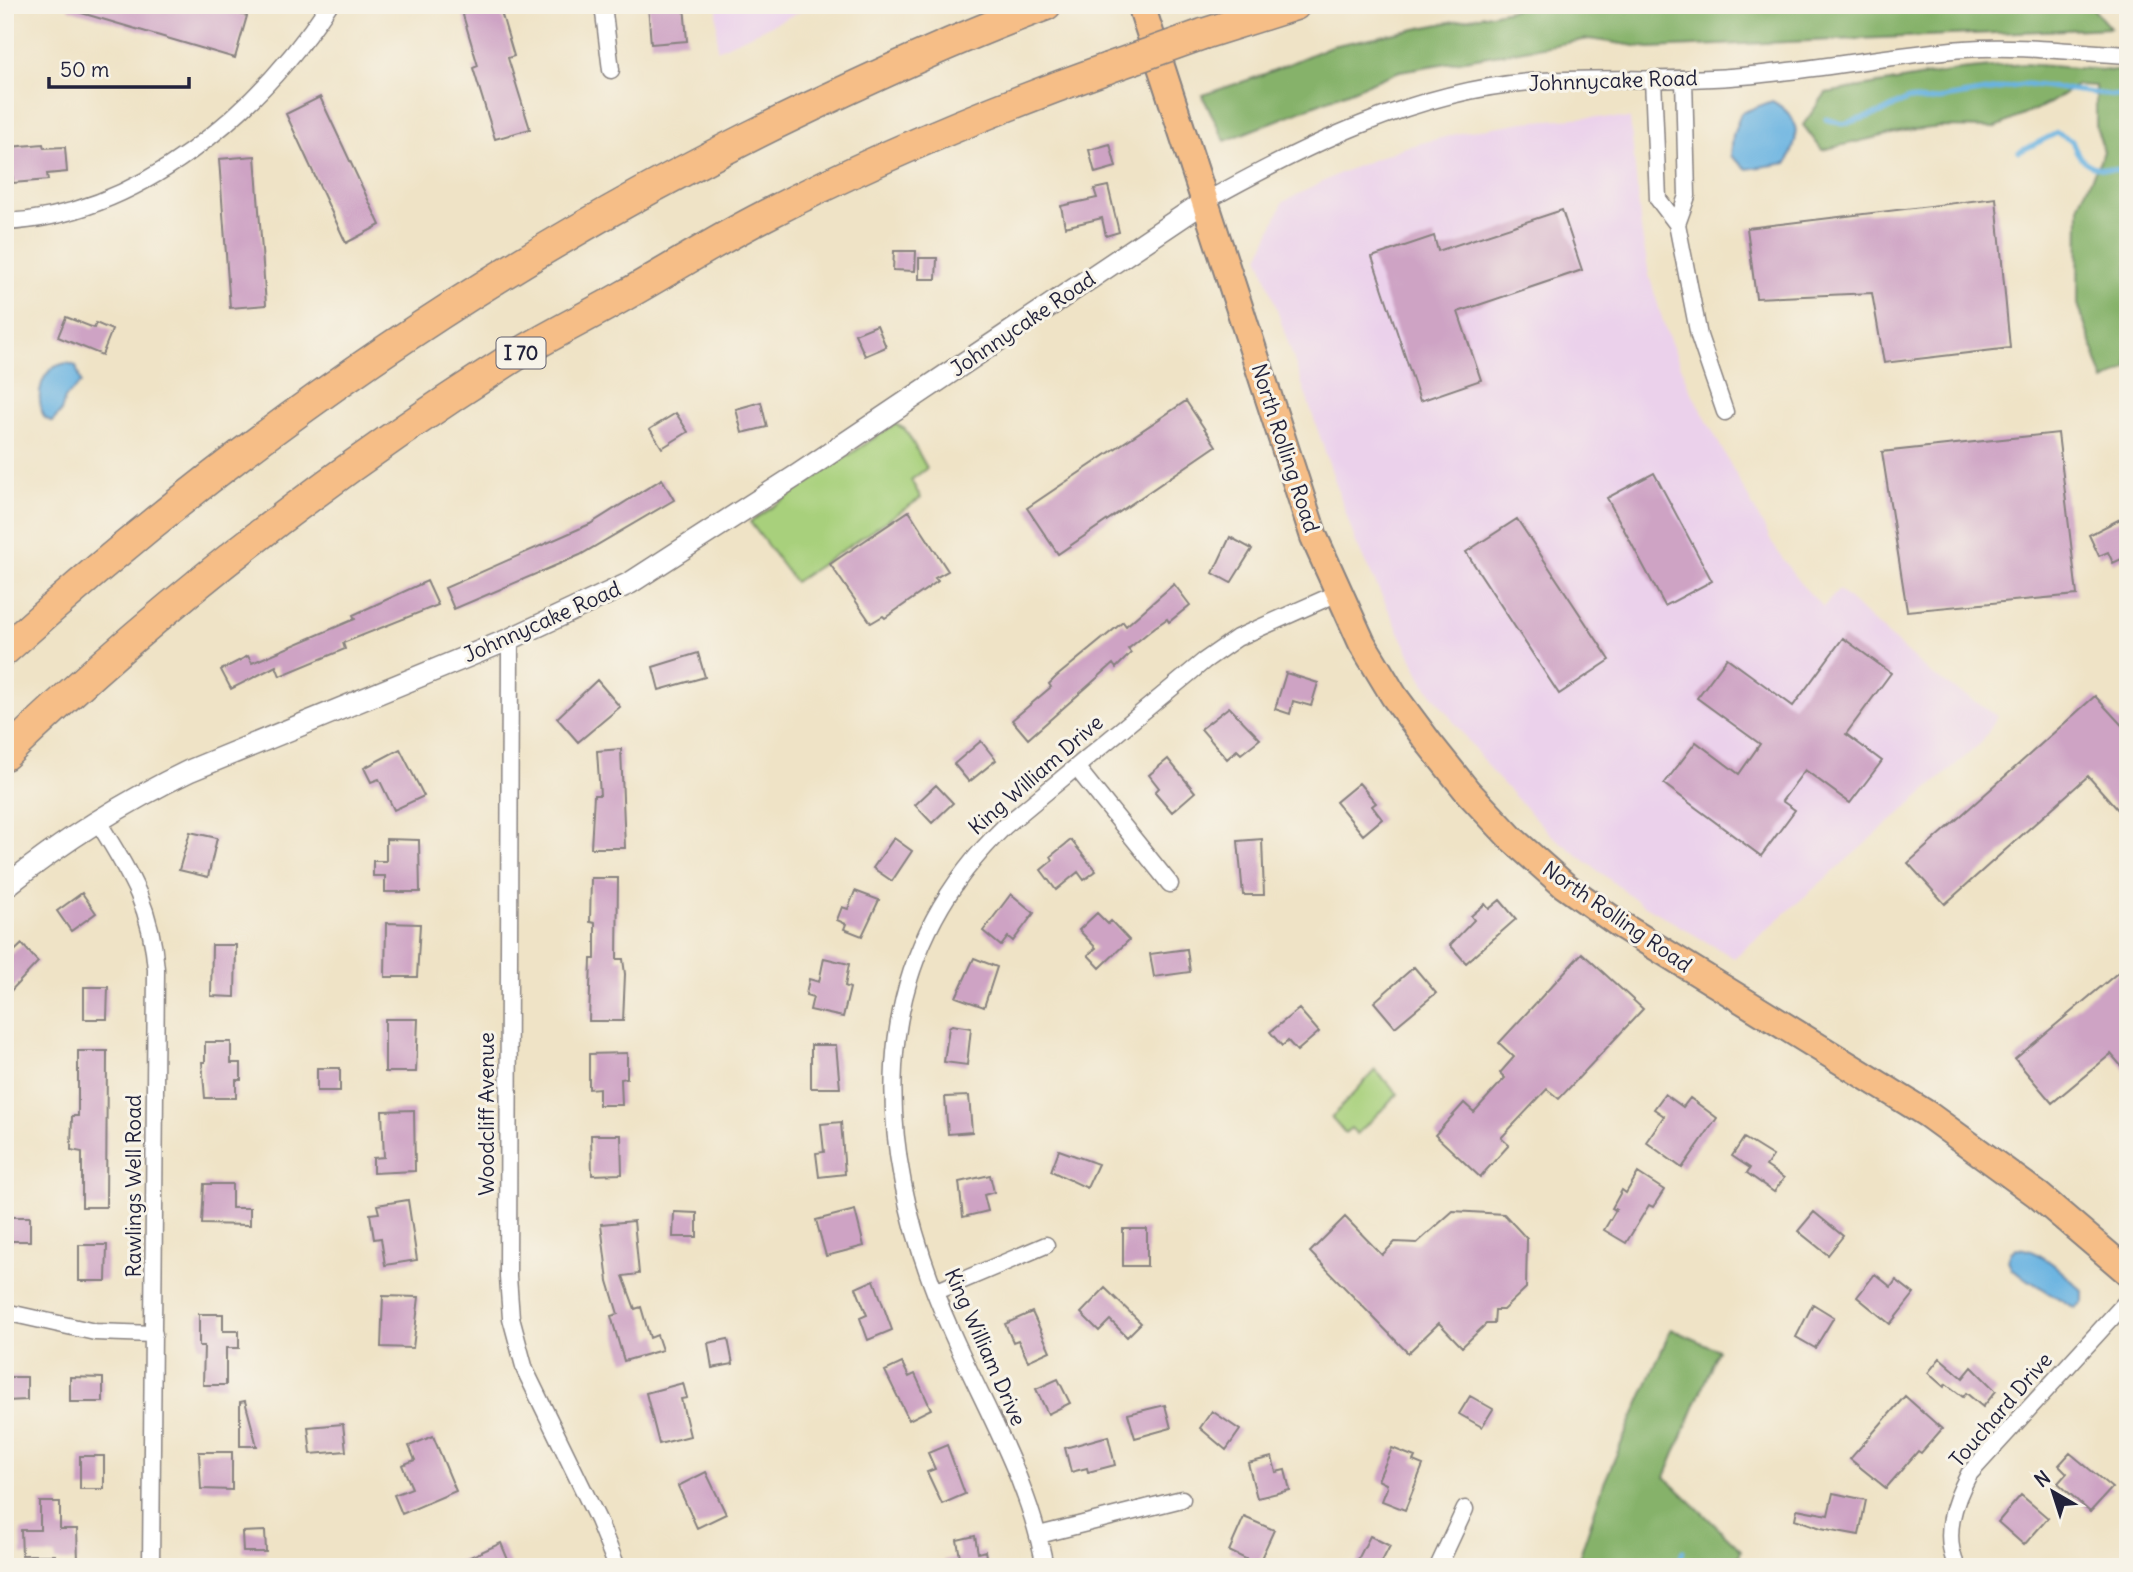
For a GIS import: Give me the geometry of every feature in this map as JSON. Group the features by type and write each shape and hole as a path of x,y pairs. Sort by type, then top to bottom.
{"highway":[{"path":"5,650 84,579 224,465 321,394 458,300 590,220 725,148 978,31 1045,5"},
{"name":"I 70","path":"5,755 50,712 229,560 397,435 514,357 786,205 1009,104 1203,34 1295,5"}],"main road":[{"name":"North Rolling Road","path":"1140,9 1297,489 1338,593 1368,653 1429,743 1468,792 1512,839 1564,885 1619,924 1927,1114 2038,1195 2128,1272"}],"street":[{"path":"5,222 38,221 80,210 113,198 148,179 209,136 248,103 304,43 329,5"},
{"path":"603,5 611,70"},
{"name":"Johnnycake Road","path":"5,887 97,820 189,771 510,639 630,583 683,551 1204,202 1303,150 1424,103 1476,89 1527,82 1581,78 1684,79 1742,76 1964,49 2014,47 2128,55"},
{"path":"1653,79 1658,200 1677,224 1699,336 1724,412"},
{"path":"1677,224 1687,196 1684,79"},
{"name":"King William Drive","path":"1045,1567 1039,1535 1021,1477 934,1292 917,1242 897,1151 894,1072 897,1031 918,950 935,914 961,874 1005,826 1204,661 1237,638 1338,593"},
{"name":"Woodcliff Avenue","path":"510,639 508,1216 511,1318 525,1370 598,1520 617,1567"},
{"path":"1076,767 1170,884"},
{"name":"Rawlings Well Road","path":"97,820 142,898 154,946 151,1567"},
{"path":"934,1292 1046,1245"},
{"name":"Touchard Drive","path":"1957,1567 1951,1540 1951,1518 1957,1496 1969,1474 2128,1300"},
{"path":"5,1312 95,1332 154,1334"},
{"path":"1039,1535 1182,1499"},
{"path":"1438,1567 1465,1509"}],"shaded area":[{"path":"717,5 815,5 717,50"},
{"path":"1588,117 1630,119 1641,229 1649,275 1665,328 1690,389 1774,546 1799,582 1823,607 1839,590 1931,674 1998,716 1982,742 1734,958 1639,902 1550,834 1493,773 1424,683 1356,543 1259,257 1283,202 1340,173 1402,148 1464,132 1523,122"}],"green space":[{"path":"1535,5 2090,5 2110,28 1649,48 1589,39 1400,71 1225,141 1202,95 1260,76 1331,46"},
{"path":"2023,64 2128,72 2128,368 2104,381 2078,304 2079,204 2104,152 2096,126 2096,86 2077,85 2050,103 1994,128 1941,127 1904,131 1822,150 1803,125 1826,93 1960,70"},
{"path":"895,424 905,429 927,468 911,480 921,498 795,582 750,522"},
{"path":"1375,1070 1398,1094 1357,1134 1351,1128 1345,1133 1331,1118"},
{"path":"1671,1329 1718,1350 1665,1477 1741,1550 1736,1567 1576,1567 1604,1483"}],"water":[{"path":"1772,101 1793,120 1796,135 1792,153 1787,163 1747,169 1731,156 1733,135 1741,113"},
{"path":"67,363 76,366 81,383 65,398 61,412 52,422 44,417 41,409 42,383 51,370"},
{"path":"2017,1248 2035,1253 2053,1264 2083,1291 2083,1302 2075,1308 2012,1270 2008,1260 2011,1251"}],"building":[{"path":"69,5 209,5 247,16 235,58 68,9"},
{"path":"460,5 499,5 514,56 508,58 530,129 495,139 473,68 478,66"},
{"path":"648,5 684,5 687,41 651,44"},
{"path":"320,97 380,225 346,243 286,114"},
{"path":"43,144 44,148 65,147 67,172 47,174 48,180 13,183 10,147"},
{"path":"1110,144 1116,167 1095,173 1089,150"},
{"path":"255,156 266,305 230,308 219,159"},
{"path":"1108,186 1119,232 1106,236 1102,218 1065,227 1061,206 1097,198 1094,189"},
{"path":"1996,198 2010,348 1884,363 1872,293 1756,298 1747,228"},
{"path":"1562,210 1582,270 1458,312 1481,380 1420,401 1372,257 1434,236 1438,251"},
{"path":"894,251 916,251 915,271 893,270"},
{"path":"919,258 937,258 936,279 919,279"},
{"path":"66,317 94,328 96,323 112,330 102,355 58,337"},
{"path":"877,325 886,347 865,356 855,334"},
{"path":"1186,401 1216,446 1058,554 1027,508"},
{"path":"761,402 767,427 742,433 736,409"},
{"path":"676,413 688,432 662,448 650,429"},
{"path":"2058,433 2077,595 1907,611 1882,452"},
{"path":"1654,473 1712,581 1665,606 1607,498"},
{"path":"662,479 674,500 580,555 454,609 445,588 590,524"},
{"path":"909,511 948,571 935,578 938,581 885,618 883,616 871,623 830,564"},
{"path":"2128,515 2128,556 2113,563 2108,552 2099,556 2089,535"},
{"path":"1517,519 1610,660 1559,694 1466,552"},
{"path":"1230,537 1252,549 1231,583 1213,573"},
{"path":"427,581 438,605 343,643 345,649 280,676 276,666 231,689 221,670 248,656 252,663 355,619 353,615"},
{"path":"1174,584 1190,605 1169,622 1167,619 1155,627 1128,649 1131,653 1116,668 1113,664 1028,739 1012,720 1051,687 1049,684 1056,677 1123,622 1126,626"},
{"path":"1843,638 1891,673 1846,734 1882,761 1850,803 1805,770 1782,801 1795,810 1761,856 1664,784 1696,742 1739,774 1760,744 1697,698 1727,658 1793,706"},
{"path":"698,653 705,677 659,690 653,667"},
{"path":"1286,673 1318,683 1311,706 1293,701 1290,714 1275,709"},
{"path":"597,680 620,707 578,742 557,718"},
{"path":"2095,696 2128,732 2128,821 2088,776 1945,904 1908,863"},
{"path":"1229,707 1260,739 1241,754 1237,750 1227,759 1201,729"},
{"path":"981,741 996,760 969,782 954,764"},
{"path":"400,749 424,796 394,810 379,779 371,782 364,768"},
{"path":"621,749 625,848 591,848 594,795 600,795 597,751"},
{"path":"1168,759 1195,792 1172,812 1155,792 1159,788 1149,775"},
{"path":"1359,783 1376,803 1372,806 1382,819 1363,835 1336,802"},
{"path":"936,785 953,803 932,823 915,805"},
{"path":"190,832 217,838 208,877 179,870"},
{"path":"894,838 912,851 892,881 873,868"},
{"path":"386,839 419,840 420,892 385,892 385,876 373,876 373,861 386,861"},
{"path":"1262,839 1264,895 1243,895 1238,841"},
{"path":"1071,840 1096,871 1084,880 1078,872 1056,890 1041,870 1053,860 1051,856"},
{"path":"591,878 618,878 617,959 623,959 625,974 623,1021 589,1021 591,959 595,959 595,923 590,922"},
{"path":"855,891 879,900 862,936 844,929 846,924 837,920 842,907 848,909"},
{"path":"82,893 96,913 71,931 57,911"},
{"path":"1011,894 1034,913 1013,941 1008,937 1001,946 983,931"},
{"path":"1500,900 1516,919 1466,963 1450,945 1474,920 1471,916 1485,904 1489,909"},
{"path":"1097,913 1108,924 1111,921 1129,940 1100,968 1088,955 1096,948 1079,930"},
{"path":"386,923 420,924 417,977 385,977"},
{"path":"22,944 38,962 5,997 5,960"},
{"path":"212,945 236,945 235,997 211,996"},
{"path":"1187,949 1190,972 1154,977 1150,954"},
{"path":"1582,953 1643,1009 1559,1099 1547,1089 1501,1138 1509,1145 1480,1177 1435,1135 1464,1103 1474,1112 1505,1078 1500,1073 1514,1057 1499,1043"},
{"path":"824,958 849,964 845,986 850,988 843,1017 810,1010 813,997 806,995 809,979 819,982"},
{"path":"974,958 997,967 984,1007 956,997"},
{"path":"1414,967 1436,993 1395,1027 1374,1002"},
{"path":"2121,970 2128,978 2128,1074 2111,1054 2052,1103 2015,1059"},
{"path":"84,987 108,987 107,1019 84,1019"},
{"path":"1299,1009 1319,1032 1297,1051 1288,1041 1282,1046 1270,1032"},
{"path":"385,1019 418,1019 416,1072 385,1072"},
{"path":"952,1025 971,1028 967,1065 944,1062 949,1027"},
{"path":"205,1042 231,1042 231,1063 241,1063 241,1080 236,1080 236,1098 205,1098 202,1062 205,1062"},
{"path":"811,1045 836,1045 840,1088 811,1088"},
{"path":"78,1051 107,1051 106,1207 82,1207 82,1152 71,1150 72,1116 78,1116"},
{"path":"627,1053 627,1078 621,1079 622,1105 599,1105 599,1088 589,1089 589,1054"},
{"path":"317,1068 340,1068 340,1091 317,1091"},
{"path":"1665,1094 1683,1107 1690,1098 1717,1118 1682,1168 1646,1142 1664,1116 1654,1109"},
{"path":"969,1096 972,1132 948,1134 945,1097"},
{"path":"414,1110 415,1171 373,1173 373,1158 384,1157 382,1111"},
{"path":"841,1122 845,1174 819,1177 816,1153 824,1152 821,1124"},
{"path":"591,1135 621,1135 622,1174 592,1175"},
{"path":"1744,1138 1773,1156 1766,1166 1784,1178 1774,1192 1747,1173 1750,1168 1732,1156"},
{"path":"1059,1150 1098,1164 1087,1188 1051,1171"},
{"path":"1638,1173 1664,1190 1653,1207 1649,1205 1626,1243 1604,1230 1616,1210 1612,1208 1622,1190 1626,1193"},
{"path":"990,1175 994,1192 984,1195 988,1211 963,1217 959,1182"},
{"path":"204,1184 232,1184 232,1208 250,1208 250,1225 202,1224"},
{"path":"408,1200 417,1260 385,1265 381,1238 374,1239 370,1214 379,1213 377,1205"},
{"path":"855,1210 864,1246 826,1256 816,1220"},
{"path":"1453,1211 1504,1214 1527,1239 1526,1288 1503,1310 1495,1310 1494,1324 1486,1324 1462,1347 1439,1323 1408,1353 1310,1252 1345,1217 1382,1255 1395,1242 1417,1243"},
{"path":"674,1212 697,1213 697,1237 673,1237"},
{"path":"1814,1212 1843,1236 1828,1255 1798,1231"},
{"path":"5,1217 30,1217 30,1241 5,1241"},
{"path":"634,1221 639,1274 623,1276 635,1309 641,1307 650,1338 657,1335 662,1350 624,1361 611,1316 618,1314 608,1281 601,1224"},
{"path":"1123,1229 1147,1229 1147,1266 1123,1266"},
{"path":"79,1245 107,1245 106,1281 79,1281"},
{"path":"1875,1274 1891,1287 1896,1280 1914,1294 1890,1324 1857,1297"},
{"path":"874,1280 892,1330 868,1340 860,1318 867,1315 856,1288"},
{"path":"1105,1288 1141,1323 1127,1337 1110,1320 1099,1331 1081,1313"},
{"path":"383,1296 419,1297 413,1348 381,1347"},
{"path":"1813,1304 1834,1317 1815,1348 1796,1337"},
{"path":"1032,1312 1050,1351 1028,1361 1018,1340 1013,1342 1005,1324"},
{"path":"199,1314 223,1314 223,1331 239,1331 239,1348 226,1348 226,1385 203,1385 204,1346 199,1346"},
{"path":"728,1339 733,1364 712,1368 708,1343"},
{"path":"1940,1358 1963,1378 1972,1367 1996,1391 1983,1407 1966,1393 1963,1397 1946,1384 1944,1387 1928,1373"},
{"path":"902,1363 909,1377 915,1374 931,1409 909,1420 885,1371"},
{"path":"5,1377 27,1377 27,1400 5,1401"},
{"path":"70,1377 103,1378 103,1402 70,1402"},
{"path":"1058,1379 1070,1403 1048,1414 1036,1389"},
{"path":"683,1383 687,1398 681,1399 690,1436 659,1444 646,1393"},
{"path":"1470,1396 1493,1409 1482,1427 1459,1414"},
{"path":"1905,1396 1942,1429 1921,1453 1918,1451 1886,1488 1850,1459"},
{"path":"245,1401 257,1446 240,1446 240,1402"},
{"path":"1165,1405 1171,1428 1135,1438 1128,1414"},
{"path":"1212,1411 1240,1430 1226,1450 1200,1428"},
{"path":"343,1424 346,1451 311,1454 308,1427"},
{"path":"433,1436 456,1491 402,1514 394,1495 412,1488 402,1465 415,1460 409,1446"},
{"path":"1108,1436 1115,1465 1088,1472 1087,1468 1071,1472 1065,1448"},
{"path":"947,1445 965,1494 942,1504 927,1472 935,1469 928,1453"},
{"path":"1392,1448 1415,1457 1413,1461 1423,1465 1405,1510 1382,1501 1387,1488 1386,1484 1378,1480"},
{"path":"199,1452 232,1452 232,1490 201,1489"},
{"path":"2070,1453 2112,1488 2090,1512 2058,1483 2067,1473 2059,1465"},
{"path":"80,1456 104,1456 104,1489 80,1489"},
{"path":"1272,1457 1276,1472 1285,1470 1290,1490 1257,1498 1248,1463"},
{"path":"706,1472 726,1514 697,1528 678,1486"},
{"path":"1833,1493 1866,1500 1859,1535 1821,1528 1795,1519 1797,1509 1828,1515"},
{"path":"2021,1495 2048,1518 2024,1545 1998,1522"},
{"path":"40,1502 60,1502 60,1529 77,1529 78,1561 55,1561 55,1555 22,1555 21,1530 40,1530"},
{"path":"1244,1517 1274,1530 1258,1565 1229,1551"},
{"path":"265,1531 266,1552 243,1552 242,1532"},
{"path":"975,1536 978,1553 985,1551 988,1567 945,1567 944,1560 960,1557 957,1540"},
{"path":"1370,1536 1390,1546 1379,1567 1354,1567"},
{"path":"501,1543 511,1567 448,1567"}],"waterway":[{"path":"1826,119 1843,124 1881,113 1908,99 1927,101 2027,84 2116,96 2128,93"},
{"path":"2019,152 2057,133 2072,141 2076,151 2087,163 2101,168 2128,170"},
{"path":"1678,1567 1683,1551"}]}
